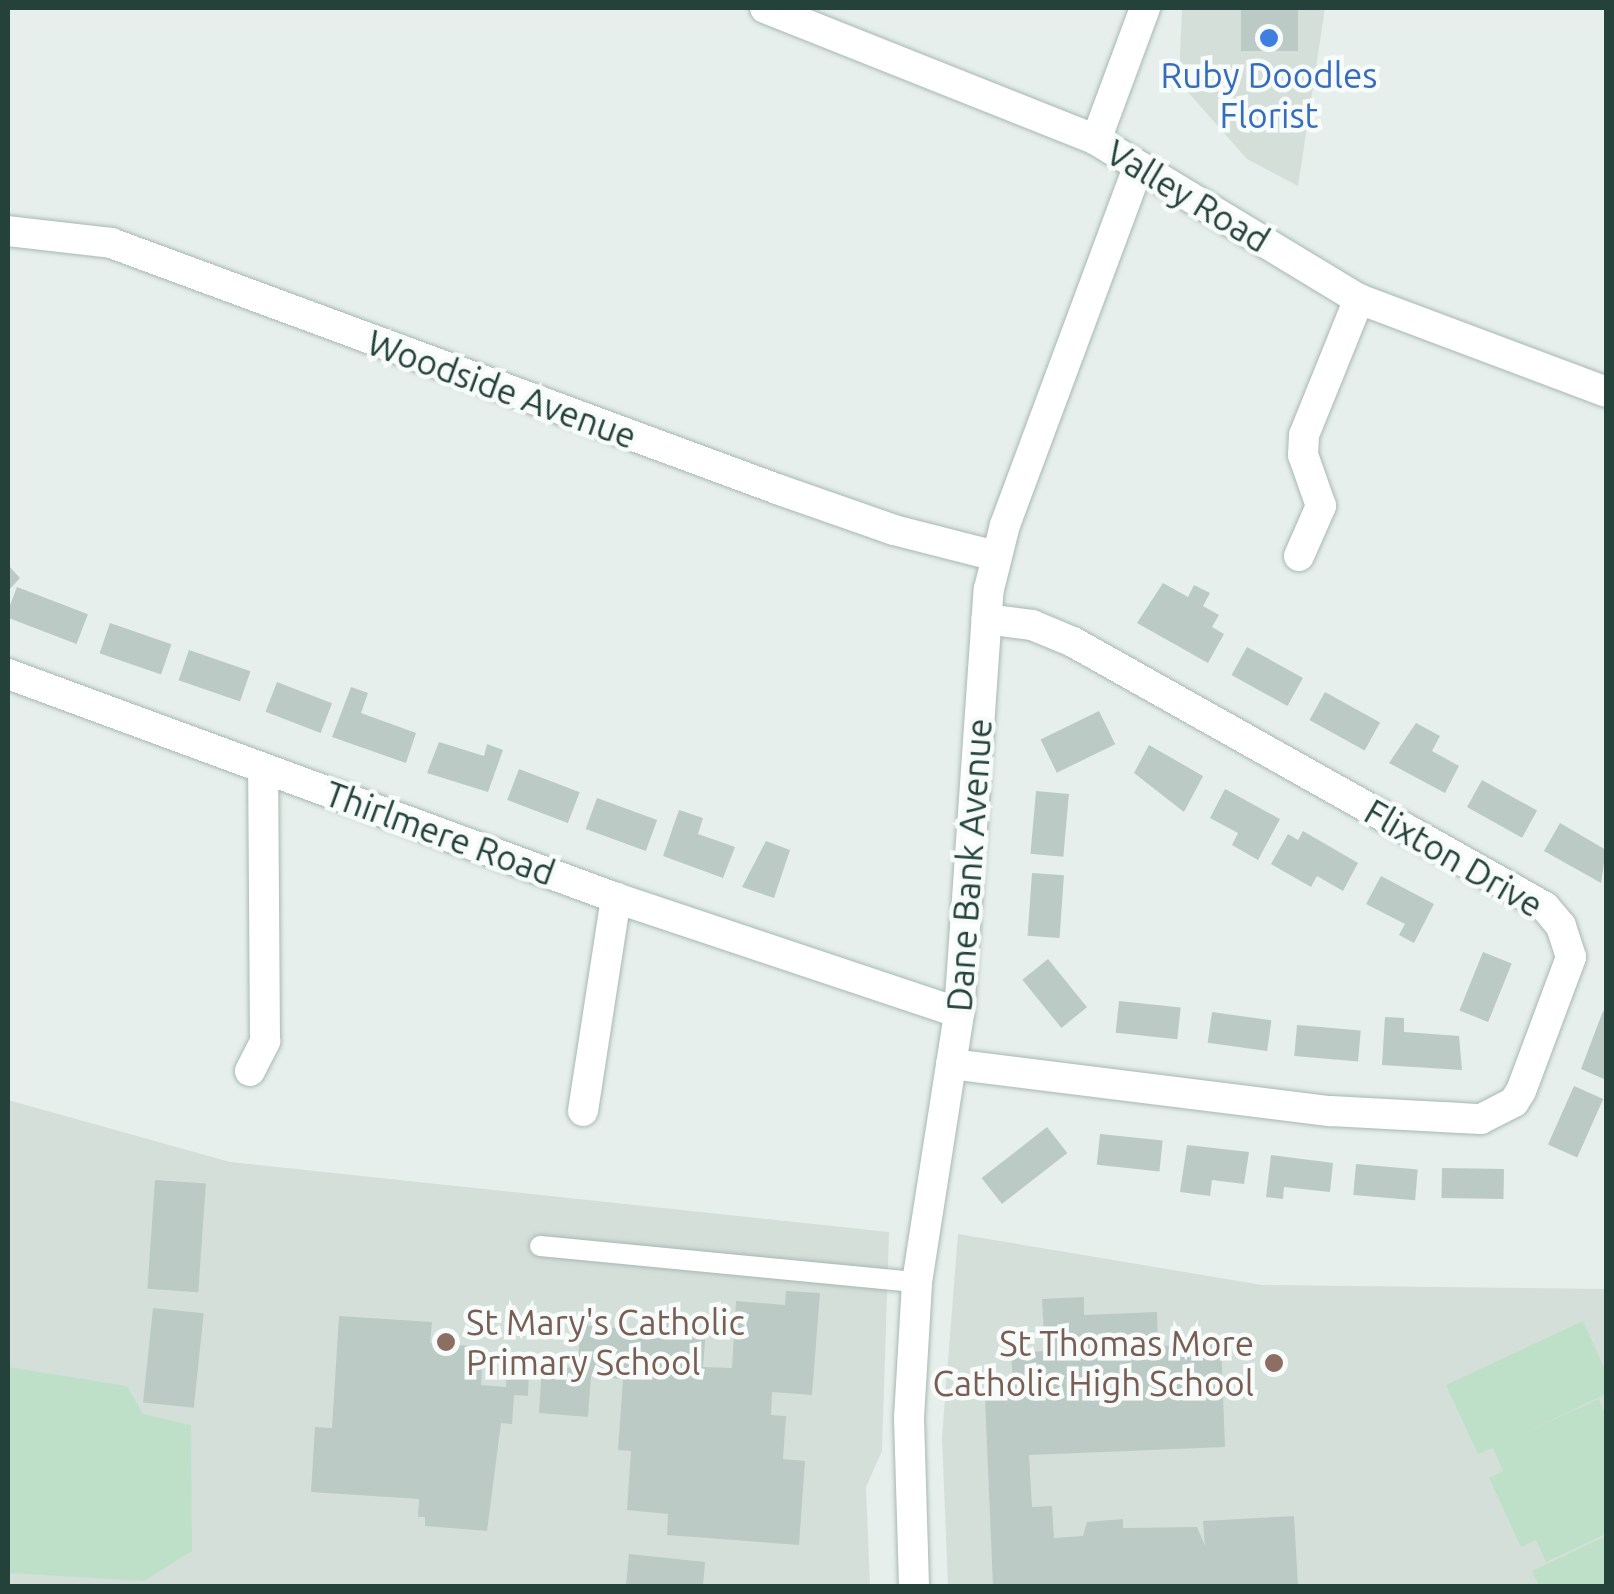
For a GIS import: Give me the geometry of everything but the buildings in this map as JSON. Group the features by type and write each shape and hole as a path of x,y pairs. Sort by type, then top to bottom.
{"street":[{"name":"Valley Road","path":"766,8 1096,140 1359,299 1606,392"},
{"path":"1096,140 1145,8"},
{"name":"Dane Bank Avenue","path":"914,1586 909,1418 917,1282 959,1014 986,619 996,556 1138,166"},
{"name":"Woodside Avenue","path":"8,231 111,243 794,495 996,556"},
{"path":"1300,556 1321,506 1303,455 1304,435 1359,299"},
{"name":"Flixton Drive","path":"951,1064 1331,1110 1480,1119 1514,1102 1521,1091 1571,957 1562,926 1545,907 1073,642 1032,625 986,619"},
{"name":"Thirlmere Road","path":"8,674 616,898 959,1014"},
{"path":"250,1071 266,1041 264,770"},
{"path":"583,1111 616,898"}],"lane":[{"path":"540,1246 917,1282"}],"shaded area":[{"path":"1182,8 1325,8 1298,186 1247,159 1179,82"},
{"name":"St Mary's Catholic Primary School","path":"8,1100 230,1162 889,1232 882,1451 866,1487 870,1586 8,1586"},
{"name":"St Thomas More Catholic High School","path":"958,1234 1262,1285 1606,1289 1606,1586 948,1586 942,1437"}],"green space":[{"path":"1583,1321 1606,1372 1606,1394 1526,1432 1599,1399 1606,1416 1606,1534 1546,1562 1536,1540 1521,1547 1489,1478 1503,1471 1493,1448 1478,1454 1446,1385"},
{"path":"8,1367 127,1386 143,1414 191,1425 192,1551 144,1581 8,1573"},
{"path":"1606,1536 1606,1586 1539,1586 1532,1571"}],"place":[{"name":"Ruby Doodles Florist","path":"1269,38"},
{"name":"St Mary's Catholic Primary School","path":"446,1342"},
{"name":"St Thomas More Catholic High School","path":"1274,1363"}]}
